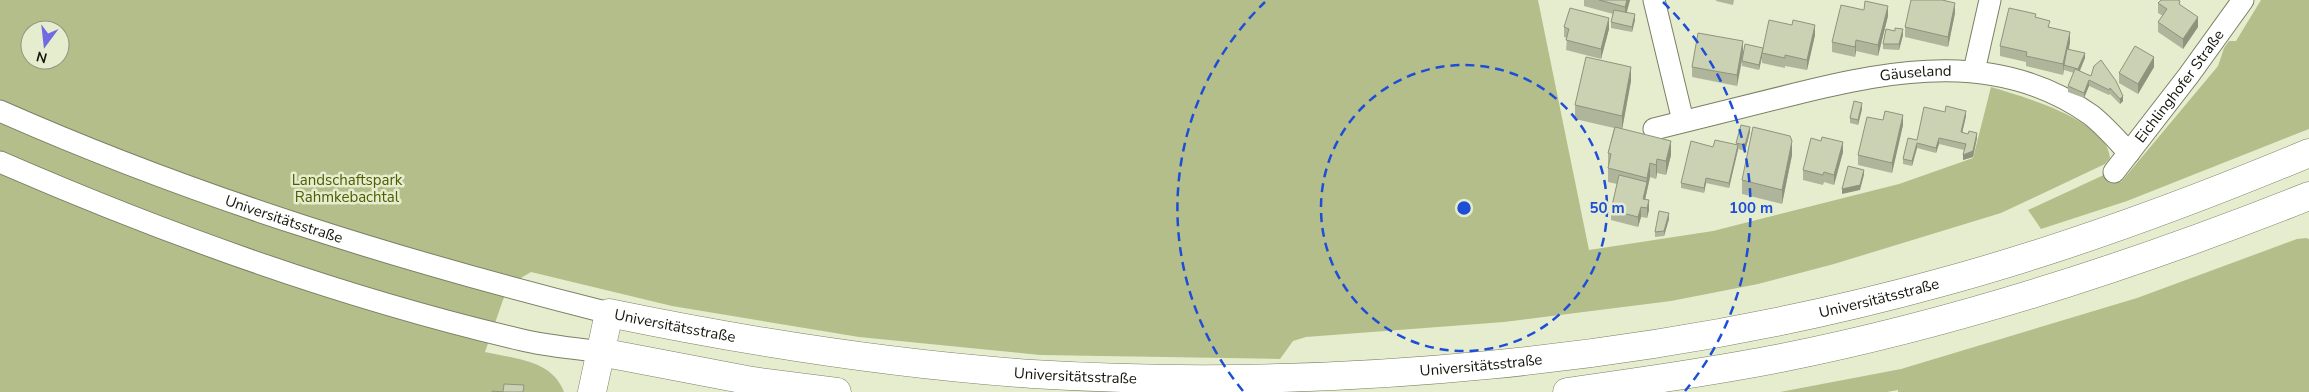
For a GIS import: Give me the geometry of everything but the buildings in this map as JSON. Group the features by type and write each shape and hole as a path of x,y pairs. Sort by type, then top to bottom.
{"street":[{"path":"1654,0 1683,121"},
{"path":"1974,71 1990,0"},
{"name":"Eichlinghofer Straße","path":"2114,172 2189,75 2243,0"},
{"name":"Gäuseland","path":"1654,129 1886,74 1941,69 1974,71 2031,84 2076,105 2092,116 2128,153"},
{"name":"Universitätsstraße","path":"0,112 124,163 300,226 411,260 609,313 786,345 884,360 1094,377 1278,378 1516,362 1720,332 1868,301 1940,283 2110,229 2231,185 2309,153"},
{"path":"0,162 83,198 266,265 356,294 523,340 600,352 742,379 837,392"},
{"path":"1568,392 1669,378 1783,357 1947,319 2074,281 2236,226 2309,196"},
{"path":"592,392 609,313"}],"green space":[{"name":"Landschaftspark Rahmkebachtal","path":"0,0 1538,0 1589,250 1713,231 1899,184 1973,158 1991,87 2041,103 2079,121 2095,132 2106,144 2110,158 2105,164 2001,213 1834,264 1758,284 1671,301 1504,322 1306,337 1293,341 1280,359 1040,355 859,337 672,306 531,272 511,284 503,300 485,352 520,359 542,367 551,373 564,392 0,392"},
{"path":"2261,0 2309,0 2309,129 2127,201 2041,229 2028,210 2108,173 2121,182 2218,66 2224,48 2229,41 2236,41"},
{"path":"2297,239 2309,239 2309,392 1898,392 1898,390 1887,392 1780,392 1901,369 2137,298"}]}
